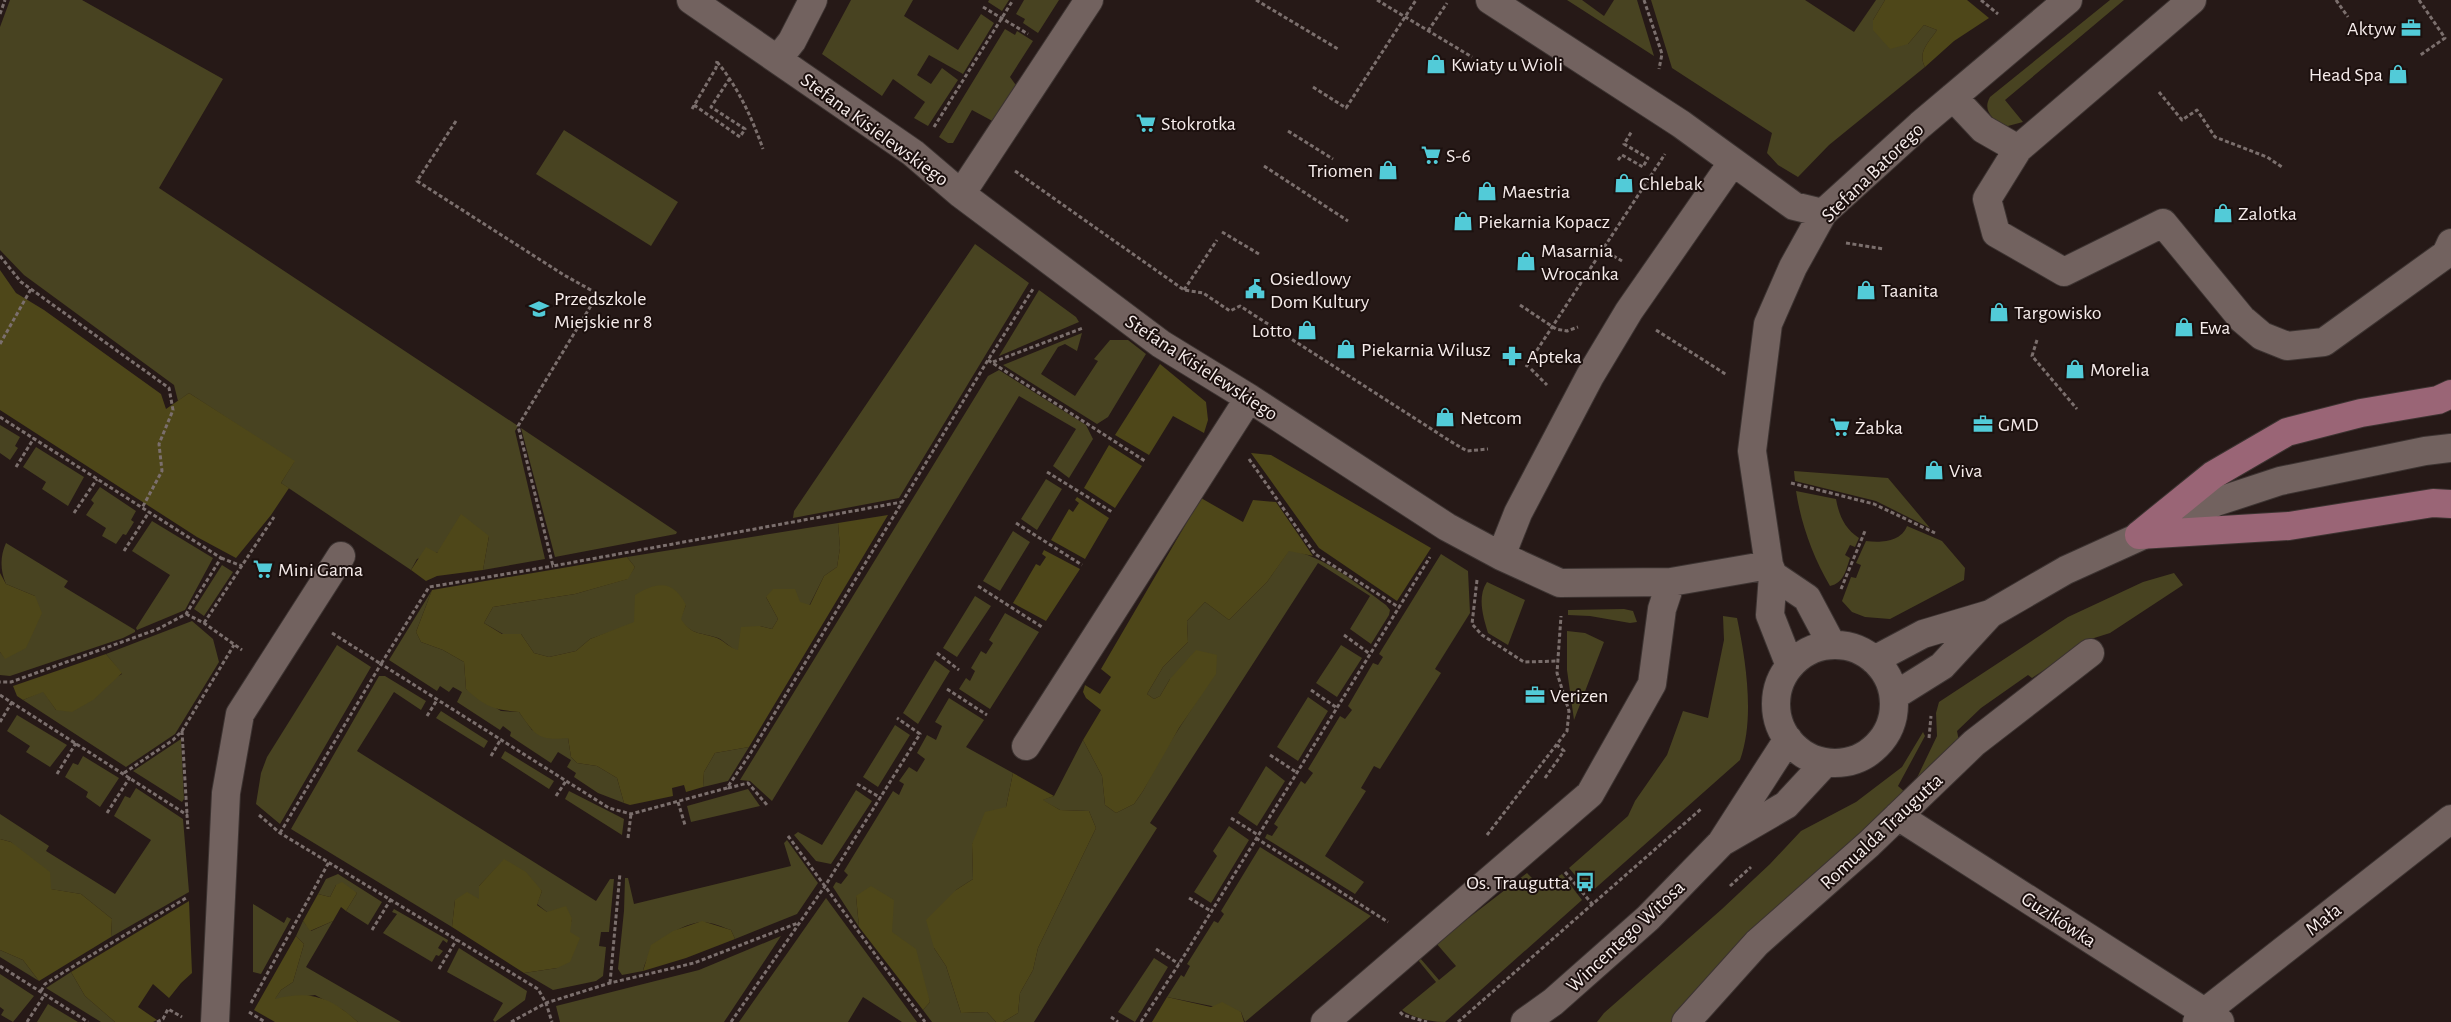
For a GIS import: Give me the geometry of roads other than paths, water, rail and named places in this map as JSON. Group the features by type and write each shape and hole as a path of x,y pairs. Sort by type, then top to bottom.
{"main road":[{"path":"2139,535 2213,474 2287,432 2362,413 2438,400 2451,394"},
{"path":"2139,535 2289,526 2433,504 2451,504"}],"street":[{"name":"Stefana Kisielewskiego","path":"691,0 913,153 961,194 1161,344 1249,398 1447,527 1501,556 1560,583 1671,582 1771,570"},
{"path":"778,59 792,40 814,0"},
{"path":"961,194 1089,0"},
{"path":"1490,0 1644,115 1732,163 1794,206 1824,213"},
{"name":"Stefana Batorego","path":"1790,666 1770,615 1771,570 1752,451 1768,324 1792,267 1824,213 1953,97 2068,0"},
{"path":"2192,0 2018,149 1986,199 1996,233 2064,272 2163,223 2242,319 2262,336 2287,346 2324,342 2446,254 2451,243"},
{"path":"1953,97 1983,129 2018,149"},
{"path":"1501,556 1518,513 1590,376 1629,311 1732,163"},
{"path":"1026,746 1249,398"},
{"path":"1874,660 1924,634 1990,614 2066,570 2139,535 2216,502 2280,481 2425,451 2451,448"},
{"path":"215,1022 226,793 240,714 341,556"},
{"path":"1771,570 1807,598 1832,645"},
{"path":"1325,1022 1590,794 1652,684 1662,609 1671,582"},
{"path":"1894,696 1942,666 1990,614"},
{"path":"1832,645 1853,647 1874,660 1888,678 1894,696 1894,714 1888,732 1877,747 1861,758 1843,764 1825,763 1807,756 1792,745 1782,730 1777,713 1776,695 1782,678 1790,666 1808,652 1822,646 1832,645"},
{"name":"Romualda Traugutta","path":"1686,1022 1757,943 1920,798 1974,743 2090,653"},
{"name":"Wincentego Witosa","path":"1525,1022 1553,1002 1648,918 1720,844 1788,739"},
{"name":"Wincentego Witosa","path":"1720,844 1786,805 1825,763"},
{"name":"Guzikówka","path":"1898,816 2207,1019"},
{"name":"Mała","path":"2207,1019 2451,819"}],"place":[{"name":"Aktyw","path":"2411,28"},
{"name":"Kwiaty u Wioli","path":"1436,64"},
{"name":"Head Spa","path":"2398,74"},
{"name":"Stokrotka","path":"1146,123"},
{"name":"S-6","path":"1431,155"},
{"name":"Triomen","path":"1388,170"},
{"name":"Chlebak","path":"1624,183"},
{"name":"Maestria","path":"1487,191"},
{"name":"Zalotka","path":"2223,213"},
{"name":"Piekarnia Kopacz","path":"1463,221"},
{"name":"Masarnia Wrocanka","path":"1526,261"},
{"name":"Osiedlowy Dom Kultury","path":"1255,289"},
{"name":"Taanita","path":"1866,290"},
{"name":"Przedszkole Miejskie nr 8","path":"539,309"},
{"name":"Targowisko","path":"1999,312"},
{"name":"Ewa","path":"2184,327"},
{"name":"Lotto","path":"1307,330"},
{"name":"Piekarnia Wilusz","path":"1346,349"},
{"name":"Apteka","path":"1512,356"},
{"name":"Morelia","path":"2075,369"},
{"name":"Netcom","path":"1445,417"},
{"name":"GMD","path":"1983,424"},
{"name":"Żabka","path":"1840,427"},
{"name":"Viva","path":"1934,470"},
{"name":"Mini Gama","path":"263,569"},
{"name":"Verizen","path":"1535,695"},
{"name":"Os. Traugutta","path":"1585,882"}]}
